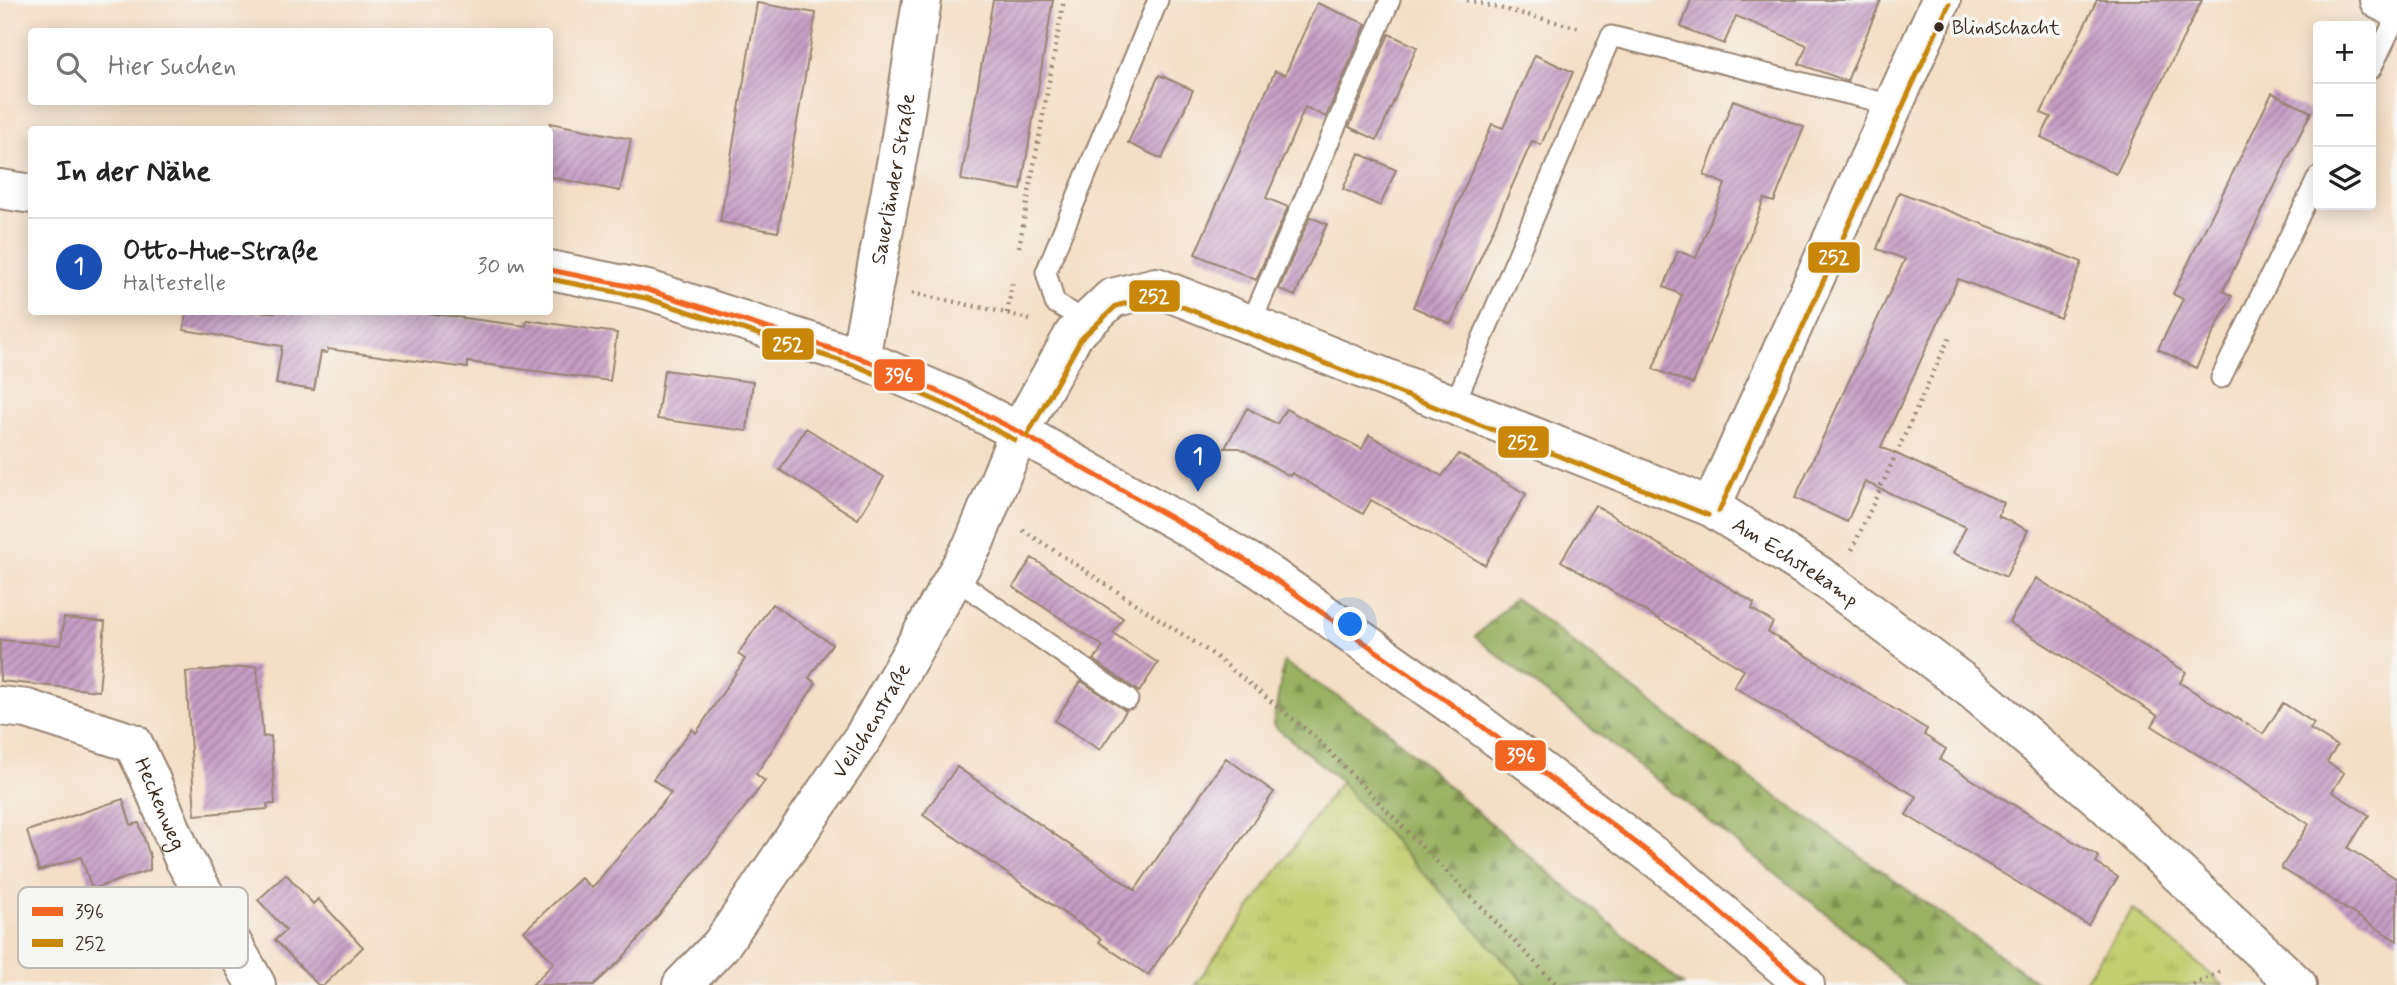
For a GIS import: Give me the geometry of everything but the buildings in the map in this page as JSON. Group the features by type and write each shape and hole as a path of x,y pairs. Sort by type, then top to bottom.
{"street":[{"name":"Sauerländer Straße","path":"860,358 901,137 922,0"},
{"path":"1711,507 1941,0"},
{"path":"2379,0 2397,9"},
{"path":"0,189 28,193"},
{"path":"553,271 648,290 860,358 955,399 1019,432 1259,568 1475,720 1646,851 1805,985"},
{"name":"Am Echstekamp","path":"1019,432 1081,328 1112,298 1156,287 1711,507 1831,583 1974,691 2101,800 2297,985"},
{"name":"Veilchenstraße","path":"682,985 721,945 864,736 954,578 990,508 1019,432"},
{"name":"Heckenweg","path":"0,706 27,709 133,743 183,857 200,887"},
{"name":"Heckenweg","path":"246,968 256,985"}],"lane":[{"path":"1081,328 1055,303 1046,271 1157,0"},
{"path":"1251,323 1390,0"},
{"path":"2376,59 2397,15"},
{"path":"1454,405 1611,36 1894,105"},
{"path":"2221,378 2313,187"},
{"path":"954,578 1128,699"}],"path":[{"path":"1017,258 1064,0"},
{"path":"1467,0 1611,36"},
{"path":"1007,313 1015,272"},
{"path":"873,285 1081,328"},
{"path":"1858,536 1951,334"},
{"path":"990,508 1214,655 1315,737 1557,985"}],"green space":[{"path":"1515,598 1724,759 2041,985 1905,985 1842,926 1475,637"},
{"path":"1284,662 1384,727 1469,805 1683,985 1527,985 1341,781 1273,725"},
{"path":"1341,781 1356,800 1527,985 1195,985"},
{"path":"2133,909 2223,985 2082,985"}],"transit line":[{"name":"252","path":"1719,511 1949,4"},
{"name":"396","path":"553,271 648,290 860,358 955,399 1184,525 1259,568 1475,721 1668,867 1805,985"},
{"name":"252","path":"553,280 646,298 857,366 951,407 1015,440"},
{"name":"252","path":"1027,436 1081,339 1116,306 1155,296 1708,515"}],"place":[{"name":"Blindschacht","path":"1939,27"},
{"name":"Otto-Hue-Straße","path":"1198,492"}]}
